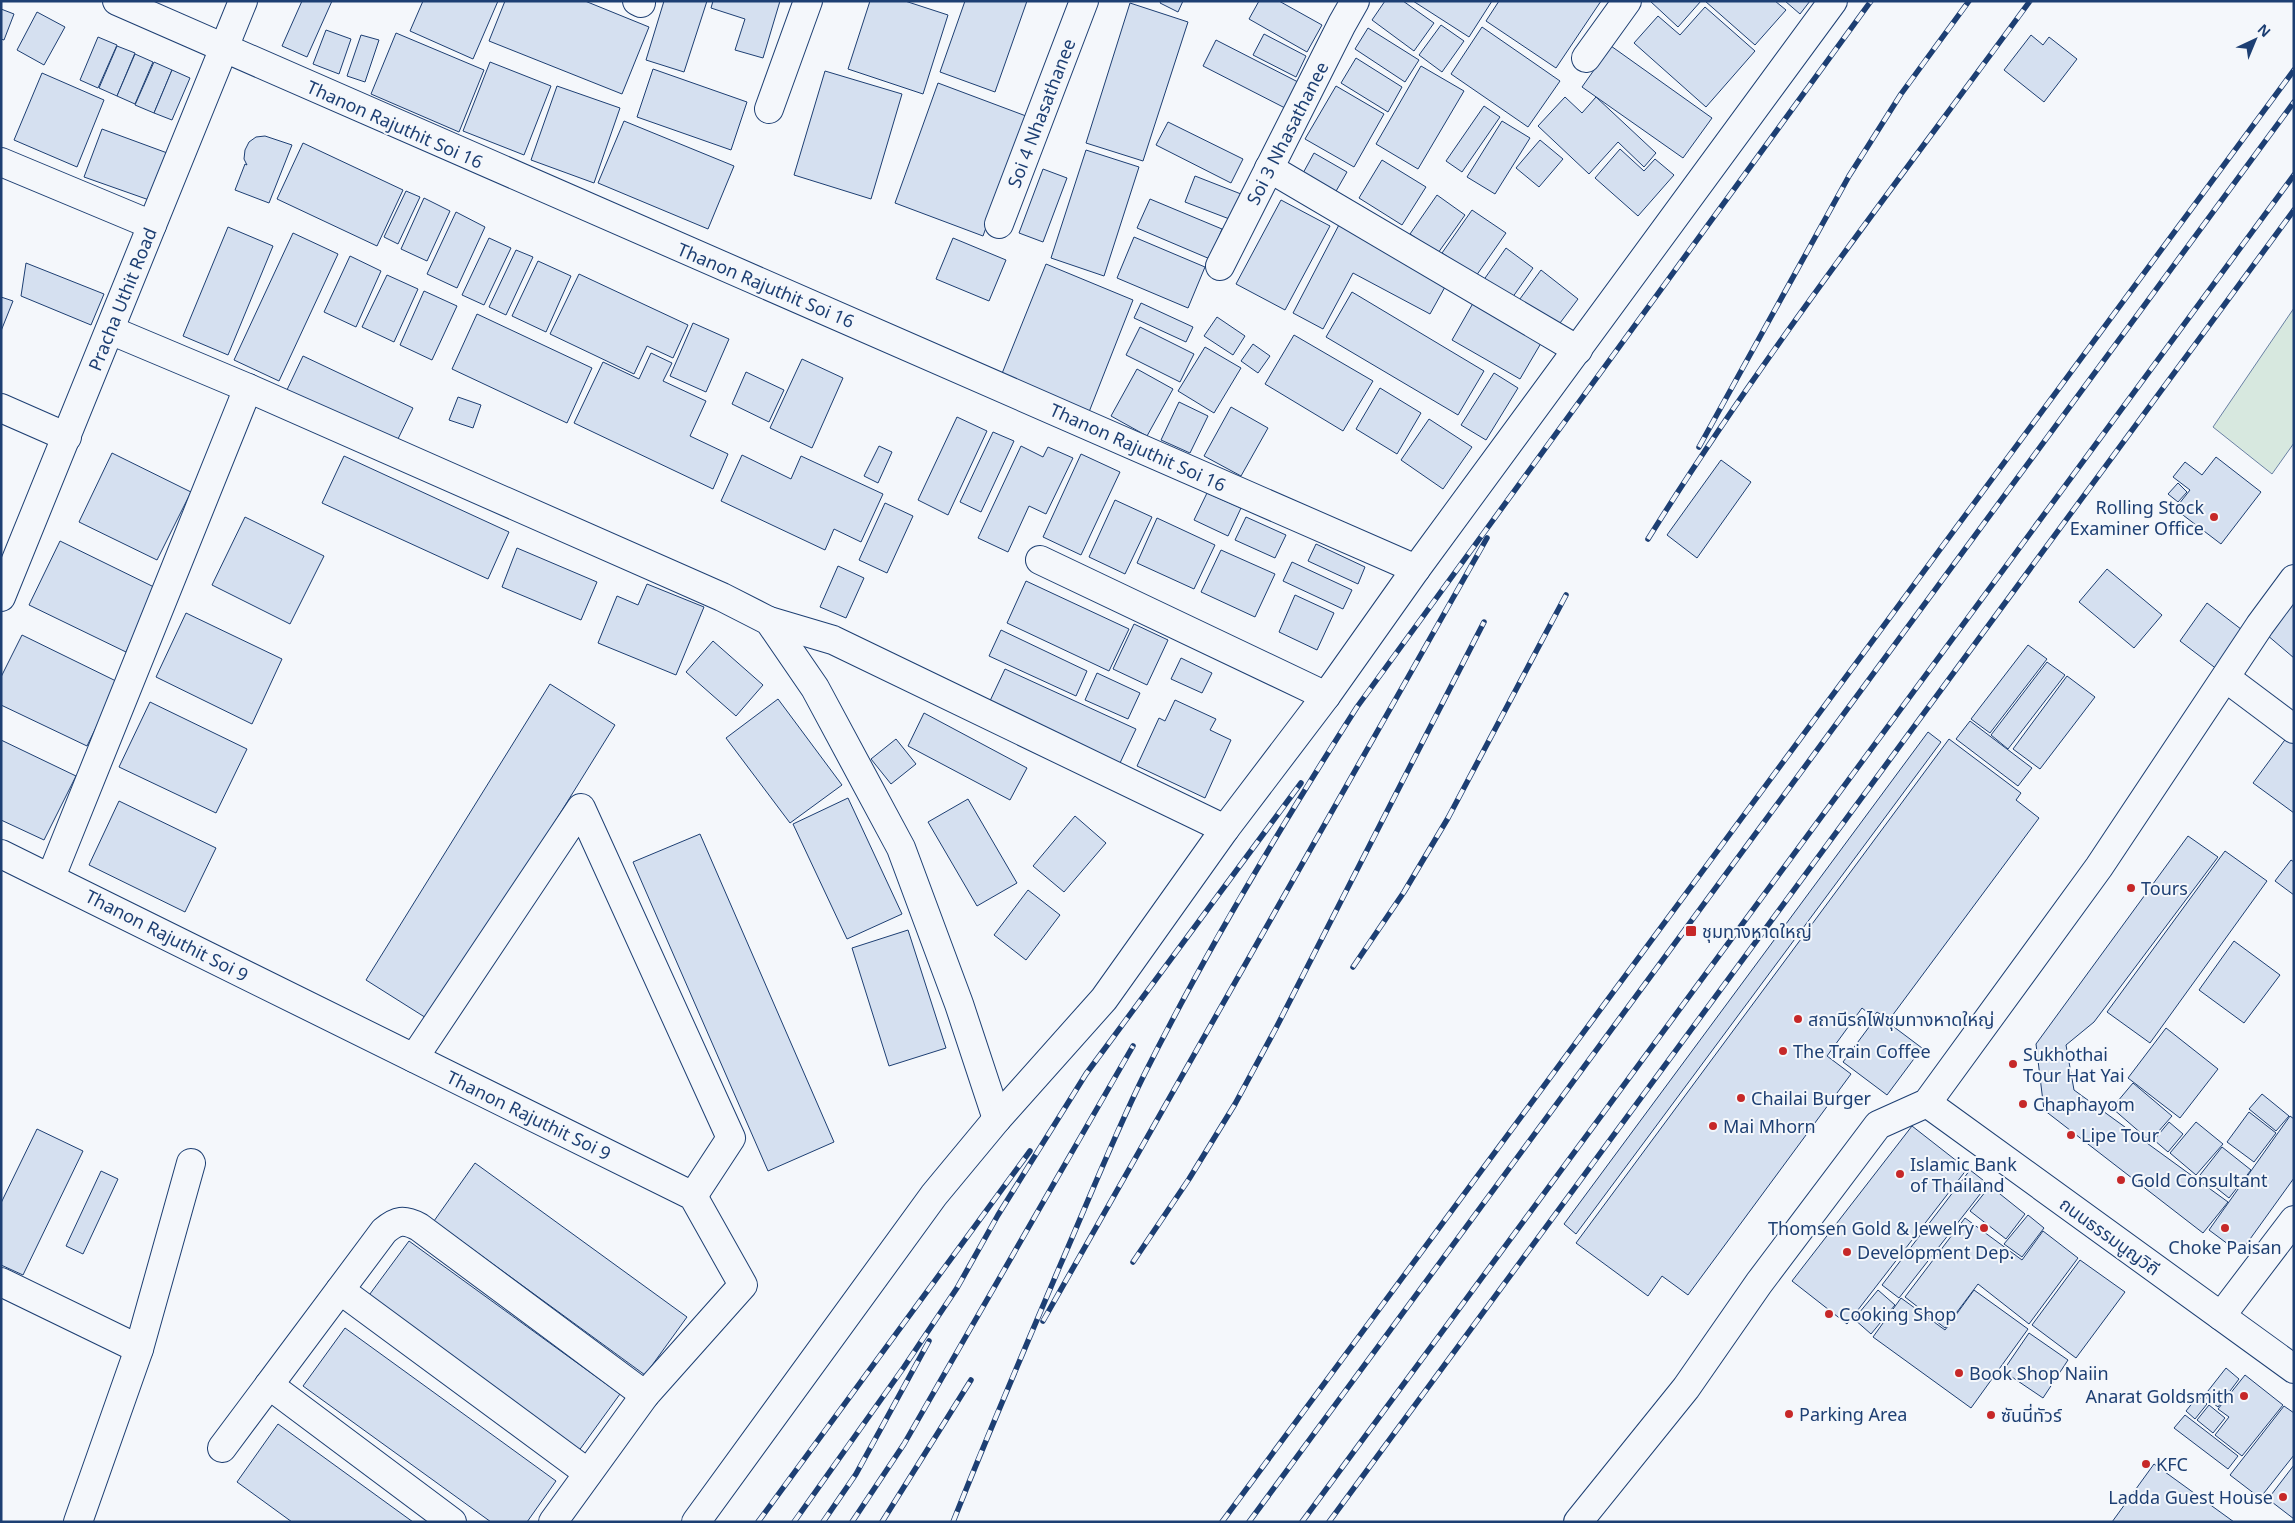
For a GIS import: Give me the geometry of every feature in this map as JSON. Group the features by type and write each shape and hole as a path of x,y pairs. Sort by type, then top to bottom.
{"street":[{"name":"Thanon Rajuthit Soi 16","path":"117,1 1416,569"},
{"name":"Pracha Uthit Road","path":"1,597 243,1"},
{"path":"769,109 808,1"},
{"name":"Soi 4 Nhasathanee","path":"999,224 1084,1"},
{"name":"Soi 3 Nhasathanee","path":"1220,266 1342,24 1356,1"},
{"path":"1586,58 1627,1"},
{"path":"696,1522 934,1195 997,1119 1104,999 1225,829 1326,696 1416,569 1833,1"},
{"path":"1,162 152,225"},
{"path":"1270,168 1578,350"},
{"path":"110,330 248,388 769,620 833,640 1225,829"},
{"path":"52,877 248,388"},
{"path":"1,408 67,436"},
{"path":"1040,560 1326,696"},
{"path":"1578,1522 1686,1388 1758,1282 1878,1125 1927,1103 2099,867 2260,625 2294,580"},
{"path":"769,620 815,688 901,848 959,1004 997,1119"},
{"path":"2226,678 2294,729"},
{"path":"414,1058 580,808 731,1138 693,1196 743,1285 645,1396 553,1522"},
{"name":"Thanon Rajuthit Soi 9","path":"1,854 52,877 693,1196"},
{"name":"ถนนธรรมนูญวิถี","path":"1927,1103 2294,1369"},
{"path":"78,1522 140,1349 191,1163"},
{"path":"222,1448 384,1231 394,1222 401,1220 410,1223 645,1396"},
{"path":"2221,1316 2294,1220"},
{"path":"1,1282 140,1349"},
{"path":"340,1290 588,1474"},
{"path":"269,1385 452,1522"}],"shaded area":[{"path":"2294,308 2294,443 2272,474 2213,427"}],"building":[{"path":"302,1 332,1 307,57 282,46"},
{"path":"423,1 498,1 473,59 410,31"},
{"path":"505,1 585,1 649,27 622,94 489,41"},
{"path":"664,1 707,1 684,72 646,60"},
{"path":"713,1 780,1 763,58 735,50 745,19 711,8"},
{"path":"870,1 905,1 948,15 923,94 848,69"},
{"path":"965,1 1027,1 995,92 940,72"},
{"path":"1161,1 1183,1 1178,12 1160,3"},
{"path":"1259,1 1279,1 1322,25 1307,52 1249,19"},
{"path":"1385,1 1403,1 1434,23 1414,51 1372,20"},
{"path":"1413,1 1492,1 1469,37"},
{"path":"1499,1 1601,1 1556,68 1486,21"},
{"path":"1650,1 1701,1 1678,27"},
{"path":"1705,1 1775,1 1786,10 1755,45"},
{"path":"1785,1 1810,1 1800,14"},
{"path":"1130,3 1188,22 1143,161 1086,143"},
{"path":"1705,7 1755,51 1706,107 1634,43 1658,16 1680,35"},
{"path":"1,9 14,14 4,40 1,39"},
{"path":"37,12 65,27 44,65 17,50"},
{"path":"1441,25 1464,41 1442,72 1419,55"},
{"path":"1482,27 1560,81 1528,127 1451,74"},
{"path":"1368,28 1419,60 1405,82 1355,49"},
{"path":"326,30 351,39 339,74 313,64"},
{"path":"396,33 484,70 459,132 371,94"},
{"path":"1264,34 1306,56 1296,77 1253,55"},
{"path":"361,35 379,40 365,82 347,76"},
{"path":"2031,35 2043,45 2049,37 2077,59 2044,102 2004,70"},
{"path":"98,37 117,45 98,88 80,80"},
{"path":"1216,40 1298,82 1285,108 1203,66"},
{"path":"117,46 135,53 117,96 99,88"},
{"path":"1611,46 1712,118 1683,158 1582,87"},
{"path":"135,54 153,62 135,104 117,96"},
{"path":"1356,58 1402,87 1388,112 1341,83"},
{"path":"154,62 172,70 154,113 135,105"},
{"path":"490,62 551,86 524,155 463,131"},
{"path":"1421,66 1464,91 1418,169 1376,144"},
{"path":"653,69 747,102 731,150 637,117"},
{"path":"172,70 190,78 172,120 154,113"},
{"path":"825,71 902,94 871,199 794,175"},
{"path":"42,73 104,100 77,167 14,140"},
{"path":"938,83 1026,116 983,236 895,203"},
{"path":"557,86 620,108 594,183 531,160"},
{"path":"1336,86 1384,114 1354,167 1305,139"},
{"path":"1565,97 1582,113 1596,97 1656,153 1644,167 1618,142 1589,174 1538,126"},
{"path":"1484,106 1500,117 1462,172 1446,161"},
{"path":"624,121 734,166 708,229 598,183"},
{"path":"1502,121 1530,138 1495,194 1467,177"},
{"path":"1168,122 1243,159 1231,183 1156,145"},
{"path":"102,129 170,154 152,201 84,177"},
{"path":"265,136 292,145 269,203 235,190 245,164 247,165 244,159 245,150 249,142 256,137"},
{"path":"1540,140 1563,159 1539,187 1516,168"},
{"path":"303,143 403,190 377,246 277,199"},
{"path":"1620,149 1644,171 1655,159 1674,175 1638,216 1595,178"},
{"path":"1086,150 1139,167 1104,276 1051,258"},
{"path":"1314,153 1347,172 1335,193 1302,175"},
{"path":"1382,160 1426,187 1402,225 1359,198"},
{"path":"1043,169 1067,178 1043,242 1019,233"},
{"path":"1195,176 1241,194 1232,220 1185,202"},
{"path":"406,191 420,197 398,244 384,237"},
{"path":"1437,195 1465,215 1438,253 1410,234"},
{"path":"424,198 450,211 427,261 401,249"},
{"path":"1150,199 1222,229 1210,259 1137,228"},
{"path":"1281,200 1330,226 1285,310 1236,284"},
{"path":"1472,210 1506,233 1476,276 1442,253"},
{"path":"456,212 485,227 457,288 427,274"},
{"path":"1341,221 1450,278 1430,314 1353,273 1323,329 1293,313"},
{"path":"228,227 273,246 228,355 183,336"},
{"path":"293,233 338,254 279,381 234,360"},
{"path":"1134,237 1205,267 1188,308 1117,278"},
{"path":"489,238 511,248 484,305 462,295"},
{"path":"953,238 1006,260 989,301 936,279"},
{"path":"1506,248 1533,268 1510,301 1483,281"},
{"path":"516,250 533,257 506,315 489,307"},
{"path":"350,256 381,271 356,327 324,312"},
{"path":"538,261 571,276 546,332 512,316"},
{"path":"26,263 104,294 91,325 21,296"},
{"path":"1046,264 1133,300 1089,412 1001,376"},
{"path":"1541,270 1578,299 1554,331 1517,303"},
{"path":"579,274 688,325 673,358 647,346 634,374 550,334"},
{"path":"387,275 418,289 394,342 362,327"},
{"path":"424,291 457,306 432,360 400,345"},
{"path":"1352,292 1484,371 1458,415 1326,337"},
{"path":"1,297 13,301 1,331"},
{"path":"1476,298 1544,338 1520,379 1452,340"},
{"path":"1141,303 1193,327 1186,342 1134,318"},
{"path":"477,314 592,368 567,423 452,369"},
{"path":"1217,317 1245,336 1233,355 1204,336"},
{"path":"693,323 729,339 706,392 670,376"},
{"path":"1140,327 1194,354 1180,382 1126,355"},
{"path":"1294,335 1373,381 1343,431 1265,384"},
{"path":"1253,344 1270,356 1258,373 1241,361"},
{"path":"1205,347 1241,368 1214,413 1178,391"},
{"path":"651,353 672,363 663,381 706,401 690,436 728,454 713,489 574,423 603,362 639,379"},
{"path":"303,356 413,408 396,443 286,392"},
{"path":"802,359 843,378 812,448 770,428"},
{"path":"1137,369 1173,389 1147,436 1111,416"},
{"path":"746,372 784,390 769,422 732,404"},
{"path":"1494,373 1518,388 1486,440 1461,425"},
{"path":"1380,388 1421,413 1397,454 1356,429"},
{"path":"458,397 481,405 473,428 449,420"},
{"path":"1179,402 1208,416 1190,453 1161,440"},
{"path":"1231,407 1268,428 1241,476 1204,456"},
{"path":"957,417 987,431 948,515 918,500"},
{"path":"1429,419 1472,447 1443,489 1401,460"},
{"path":"993,432 1014,441 981,512 960,502"},
{"path":"879,446 892,452 878,483 864,476"},
{"path":"1021,446 1043,457 1048,447 1073,458 1046,514 1029,506 1008,552 978,538"},
{"path":"112,453 191,492 157,560 79,522"},
{"path":"1081,454 1120,472 1081,555 1043,537"},
{"path":"742,455 791,479 801,456 883,494 861,542 834,529 825,550 721,501"},
{"path":"344,456 509,532 488,579 322,503"},
{"path":"2216,457 2261,492 2221,544 2175,509 2190,490 2173,477 2185,462 2202,475"},
{"path":"1721,460 1751,482 1697,558 1667,535"},
{"path":"2178,483 2187,492 2178,502 2168,494"},
{"path":"1207,493 1241,508 1228,536 1194,520"},
{"path":"1115,500 1152,517 1125,574 1089,557"},
{"path":"885,503 913,516 887,573 859,560"},
{"path":"245,517 324,556 290,624 212,585"},
{"path":"1246,517 1286,535 1275,558 1235,540"},
{"path":"1157,518 1215,545 1194,589 1137,563"},
{"path":"60,541 156,588 126,652 29,605"},
{"path":"1316,544 1365,567 1358,584 1308,561"},
{"path":"517,548 597,582 581,620 502,587"},
{"path":"1221,550 1275,574 1255,617 1201,592"},
{"path":"1292,562 1352,590 1343,609 1283,581"},
{"path":"838,566 864,578 846,618 820,607"},
{"path":"2107,569 2162,615 2134,648 2079,602"},
{"path":"1026,581 1129,629 1109,671 1007,623"},
{"path":"647,584 704,607 676,675 598,643 617,596 638,605"},
{"path":"2294,589 2294,658 2260,629"},
{"path":"1295,595 1334,613 1317,650 1279,632"},
{"path":"2207,603 2250,636 2222,673 2180,641"},
{"path":"186,613 282,659 252,724 156,677"},
{"path":"1134,624 1168,640 1147,685 1113,669"},
{"path":"1001,630 1087,671 1076,696 989,656"},
{"path":"22,635 118,682 87,746 1,705 1,677"},
{"path":"713,641 763,685 736,716 686,672"},
{"path":"2028,645 2047,659 1990,733 1971,719"},
{"path":"1181,658 1212,673 1202,693 1171,679"},
{"path":"2047,662 2065,675 2008,749 1991,735"},
{"path":"1005,669 1136,729 1120,763 989,703"},
{"path":"1097,673 1140,693 1128,719 1085,700"},
{"path":"2067,676 2095,697 2040,769 2013,749"},
{"path":"550,684 615,725 431,1021 366,980"},
{"path":"778,699 842,785 790,823 726,738"},
{"path":"1175,700 1216,719 1210,730 1231,740 1205,798 1137,766 1159,718 1165,721"},
{"path":"150,702 247,749 216,813 119,767"},
{"path":"924,713 1027,768 1010,800 908,746"},
{"path":"1970,721 2032,768 2018,786 1956,739"},
{"path":"1928,732 1941,742 1576,1234 1564,1224"},
{"path":"2290,733 2294,736 2294,813 2253,783"},
{"path":"896,739 916,764 891,784 871,759"},
{"name":"สถานีรถไฟชุมทางหาดใหญ่","path":"1949,739 2021,793 2016,800 2039,818 1889,1020 1877,1012 1873,1017 1862,1008 1827,1056 1851,1074 1688,1295 1662,1276 1648,1296 1576,1243"},
{"path":"1,740 76,776 44,840 1,820"},
{"path":"848,798 902,914 847,939 793,824"},
{"path":"968,799 1017,883 977,906 928,822"},
{"path":"119,801 216,848 185,912 89,865"},
{"path":"1075,816 1106,843 1064,892 1033,866"},
{"path":"700,834 834,1142 768,1171 633,862"},
{"path":"2188,836 2218,857 2094,1022 2066,1045 2074,1090 2228,1202 2203,1233 2044,1110 2036,1044"},
{"path":"2225,851 2267,881 2150,1043 2107,1012"},
{"path":"2291,860 2294,862 2294,895 2275,881"},
{"path":"1028,890 1060,915 1026,960 994,935"},
{"path":"908,930 946,1048 889,1066 852,948"},
{"path":"2234,941 2280,975 2244,1023 2199,990"},
{"path":"1878,1015 1922,1048 1887,1095 1843,1062"},
{"path":"2166,1028 2218,1069 2180,1118 2128,1078"},
{"path":"2133,1083 2172,1116 2150,1141 2112,1108"},
{"path":"2262,1094 2289,1116 2276,1131 2249,1109"},
{"path":"2249,1112 2276,1133 2254,1162 2227,1142"},
{"path":"2290,1116 2294,1119 2294,1178 2240,1253 2209,1230"},
{"path":"2169,1122 2183,1134 2168,1152 2154,1140"},
{"path":"2196,1122 2223,1144 2196,1175 2170,1153"},
{"path":"1912,1126 1967,1169 1847,1324 1792,1281"},
{"path":"37,1129 83,1151 23,1275 1,1265 1,1203"},
{"path":"2222,1147 2251,1170 2229,1198 2200,1175"},
{"path":"475,1163 687,1317 645,1375 434,1221"},
{"path":"1970,1170 1988,1184 1899,1298 1882,1285"},
{"path":"101,1171 118,1179 83,1254 66,1246"},
{"path":"1990,1186 2025,1214 2006,1239 1970,1211"},
{"path":"2028,1215 2044,1228 2022,1257 2004,1244"},
{"path":"1965,1218 2022,1260 2043,1231 2078,1258 2029,1324 1978,1284 1945,1328 1905,1297"},
{"path":"409,1241 620,1394 578,1452 367,1298"},
{"path":"2080,1260 2125,1292 2076,1358 2032,1325"},
{"path":"1878,1290 1895,1305 1871,1334 1854,1319"},
{"name":"Book Shop Naiin","path":"1974,1290 2028,1329 1971,1408 1873,1337 1901,1298 1945,1330"},
{"path":"345,1328 556,1481 527,1522 491,1522 303,1386"},
{"path":"2029,1333 2068,1360 2043,1398 2003,1371"},
{"path":"2226,1368 2239,1379 2218,1407 2204,1396"},
{"path":"2245,1375 2283,1405 2242,1456 2215,1435 2229,1417 2218,1409"},
{"path":"2198,1396 2207,1404 2195,1419 2186,1411"},
{"path":"2209,1405 2225,1418 2213,1433 2197,1420"},
{"path":"2284,1406 2294,1413 2294,1455 2260,1498 2230,1475"},
{"path":"2185,1415 2238,1456 2228,1469 2174,1428"},
{"path":"278,1424 413,1522 292,1522 237,1482"},
{"path":"2154,1464 2234,1522 2112,1522"},
{"path":"2294,1465 2294,1519 2268,1499"}],"railway":[{"path":"953,1522 1100,1171 1144,1075 1193,981 1273,843 1357,707 1871,1"},
{"path":"1699,447 1849,176 1901,94 1969,1"},
{"path":"1648,539 1738,401 2030,1"},
{"path":"1222,1522 2294,70"},
{"path":"1249,1522 2294,102"},
{"path":"1302,1522 2294,175"},
{"path":"1329,1522 2294,210"},
{"path":"1043,1321 1487,538"},
{"path":"1353,967 1404,892 1448,818 1566,595"},
{"path":"1133,1262 1189,1179 1235,1104 1276,1028 1484,622"},
{"path":"794,1522 904,1367 957,1288 998,1215 1086,1074 1301,783"},
{"path":"852,1522 904,1444 1133,1046"},
{"path":"758,1522 1030,1151"},
{"path":"823,1522 856,1474 929,1341"},
{"path":"882,1522 971,1380"}],"place":[{"name":"Rolling Stock Examiner Office","path":"2214,517"},
{"name":"Tours","path":"2131,888"},
{"name":"ชุมทางหาดใหญ่","path":"1691,931"},
{"name":"สถานีรถไฟชุมทางหาดใหญ่","path":"1798,1019"},
{"name":"The Train Coffee","path":"1783,1051"},
{"name":"Sukhothai Tour Hat Yai","path":"2013,1064"},
{"name":"Chailai Burger","path":"1741,1098"},
{"name":"Chaphayom","path":"2023,1104"},
{"name":"Mai Mhorn","path":"1713,1126"},
{"name":"Lipe Tour","path":"2071,1135"},
{"name":"Islamic Bank of Thailand","path":"1900,1174"},
{"name":"Gold Consultant","path":"2121,1180"},
{"name":"Thomsen Gold & Jewelry","path":"1984,1228"},
{"name":"Choke Paisan","path":"2225,1228"},
{"name":"Development Dep.","path":"1847,1252"},
{"name":"Cooking Shop","path":"1829,1314"},
{"name":"Book Shop Naiin","path":"1959,1373"},
{"name":"Anarat Goldsmith","path":"2244,1396"},
{"name":"Parking Area","path":"1789,1414"},
{"name":"ซันนี่ทัวร์","path":"1991,1415"},
{"name":"KFC","path":"2146,1464"},
{"name":"Ladda Guest House","path":"2283,1497"}]}
